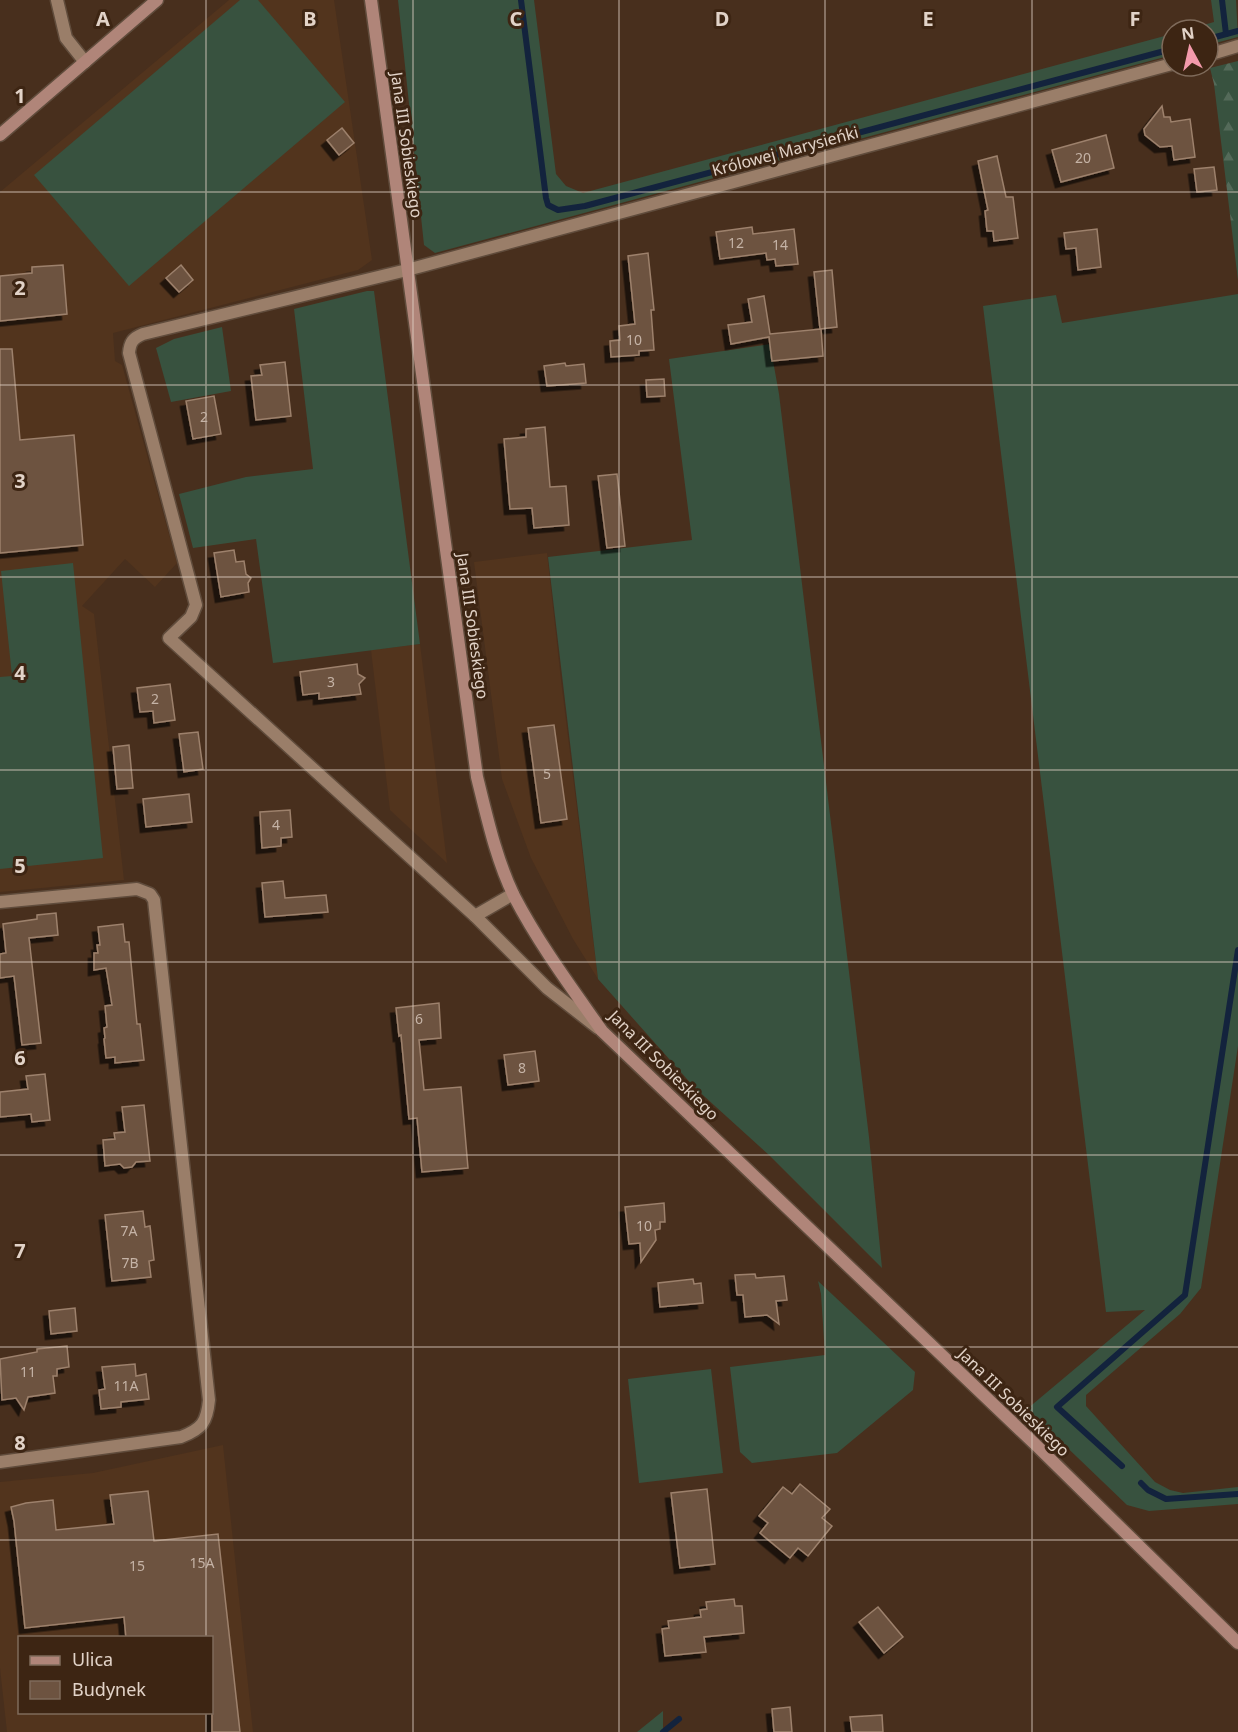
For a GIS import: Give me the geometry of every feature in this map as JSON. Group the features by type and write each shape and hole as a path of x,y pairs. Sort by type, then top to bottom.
{"main road":[{"path":"0,135 157,0"},
{"name":"Jana III Sobieskiego","path":"371,0 477,777 492,838 513,894 548,956 602,1031 1020,1430 1238,1643"}],"street":[{"path":"57,0 66,38 85,62"},
{"path":"1220,51 1238,46"},
{"name":"Królowej Marysieńki","path":"475,916 169,638 191,617 196,605 129,353 133,340 143,334 407,270 1160,67"},
{"path":"0,902 136,889 150,894 154,900 209,1400 208,1413 204,1422 196,1431 181,1437 0,1462"},
{"path":"513,894 475,916 547,988 602,1031"}],"shaded area":[{"path":"229,0 334,0 372,260 358,270 113,333 115,361 122,365 177,563 155,587 125,559 82,606 94,614 124,880 0,892 0,192"},
{"path":"547,553 598,979 573,939 531,858 502,779 474,562"},
{"path":"420,644 447,863 390,810 371,650"},
{"path":"223,1445 253,1732 7,1732 0,1668 0,1482 93,1473"}],"green space":[{"path":"240,0 258,0 345,102 129,286 34,175"},
{"path":"398,0 534,0 556,174 566,186 583,193 1160,37 1160,58 435,253 424,245"},
{"path":"1211,0 1236,0 1238,37 1220,42 1220,18 1213,18"},
{"path":"1238,61 1238,280 1212,78 1220,78 1220,66"},
{"path":"374,291 420,644 273,663 256,539 193,548 179,494 246,477 313,469 294,309"},
{"path":"1238,294 1238,1046 1201,1288 1180,1314 1086,1395 1086,1406 1155,1482 1170,1490 1183,1493 1238,1487 1238,1504 1149,1511 1127,1505 1027,1409 1145,1310 1106,1312 983,306 1056,295 1062,323"},
{"path":"222,327 231,391 171,402 156,348 174,339"},
{"path":"770,344 779,394 869,1137 882,1268 769,1155 694,1087 598,979 548,557 692,540 669,359"},
{"path":"73,563 103,858 0,869 0,677 12,676 1,571"},
{"path":"818,1281 915,1372 913,1390 837,1453 752,1463 740,1452 730,1367 825,1355"},
{"path":"711,1369 723,1473 639,1483 628,1379"},
{"path":"663,1711 663,1732 637,1732"}],"building":[{"path":"1162,106 1164,117 1170,117 1171,122 1190,119 1195,157 1174,160 1172,146 1160,147 1145,135 1144,129"},
{"path":"342,128 354,143 339,155 327,140"},
{"path":"1106,135 1114,168 1061,182 1052,150"},
{"path":"997,156 1006,197 1013,197 1018,238 994,241 993,231 987,231 985,211 988,210 978,161"},
{"path":"1214,167 1217,190 1197,192 1194,169"},
{"path":"752,227 753,234 794,229 798,264 776,266 775,259 767,260 766,253 720,259 716,232"},
{"path":"1097,229 1101,267 1078,270 1076,248 1066,249 1064,233"},
{"path":"648,253 654,310 651,310 654,350 639,351 639,355 611,357 610,341 620,340 619,326 635,324 628,256"},
{"path":"63,265 67,314 0,321 0,276 32,273 32,267"},
{"path":"181,265 193,280 179,292 166,278"},
{"path":"832,270 837,327 820,329 814,272"},
{"path":"764,296 770,334 821,329 823,356 772,361 769,337 731,344 728,325 752,322 748,299"},
{"path":"0,349 12,349 20,440 74,435 83,545 0,553"},
{"path":"285,362 291,416 256,420 251,376 262,375 260,365"},
{"path":"565,363 566,366 584,364 586,383 547,386 544,366"},
{"path":"664,379 665,396 647,397 646,380"},
{"path":"214,396 221,434 193,439 186,401"},
{"path":"545,427 550,487 566,486 569,525 534,528 532,508 510,509 504,439 526,437 526,429"},
{"path":"617,474 625,546 607,548 598,476"},
{"path":"234,550 236,562 244,561 246,574 251,578 248,583 249,592 221,597 214,553"},
{"path":"357,664 358,674 365,678 359,684 361,694 319,699 319,693 303,695 300,672"},
{"path":"170,684 175,720 154,723 153,711 140,712 137,688"},
{"path":"554,725 567,819 541,823 528,728"},
{"path":"198,732 203,769 184,772 179,734"},
{"path":"129,745 133,788 117,789 113,747"},
{"path":"189,794 192,822 146,827 143,799"},
{"path":"290,810 292,837 281,838 281,846 262,848 260,812"},
{"path":"283,881 285,898 326,895 328,912 265,917 262,883"},
{"path":"56,913 58,935 29,938 41,1043 22,1045 14,976 0,978 0,954 6,953 3,924 37,919 37,915"},
{"path":"123,924 125,942 129,942 137,1024 140,1024 144,1060 115,1063 115,1057 106,1058 104,1039 104,1028 107,1027 105,1006 112,1005 106,968 94,970 94,953 98,953 97,945 100,945 98,927"},
{"path":"439,1003 441,1038 419,1040 424,1090 461,1087 468,1168 422,1172 417,1118 409,1119 401,1035 399,1036 396,1008"},
{"path":"535,1051 539,1081 508,1085 504,1055"},
{"path":"45,1074 50,1120 32,1122 31,1114 0,1117 0,1092 28,1089 26,1076"},
{"path":"144,1105 150,1161 136,1162 132,1167 124,1168 120,1164 105,1166 103,1140 115,1139 114,1133 125,1132 122,1107"},
{"path":"664,1203 665,1222 660,1222 660,1229 655,1230 656,1240 641,1262 640,1243 629,1244 625,1207"},
{"path":"143,1211 145,1227 150,1226 154,1260 149,1261 151,1277 112,1281 105,1215"},
{"path":"755,1274 756,1278 784,1276 787,1300 776,1301 779,1324 767,1315 745,1317 743,1295 737,1295 735,1275"},
{"path":"693,1279 694,1284 701,1283 703,1303 660,1307 658,1283"},
{"path":"75,1308 77,1331 51,1334 49,1311"},
{"path":"67,1346 69,1367 57,1369 57,1376 53,1376 55,1393 28,1397 24,1410 16,1398 2,1400 0,1359 37,1352 37,1349"},
{"path":"135,1364 136,1376 146,1374 149,1399 121,1402 121,1407 101,1409 99,1390 105,1389 102,1367"},
{"path":"800,1484 830,1509 822,1518 832,1526 808,1556 798,1548 790,1558 760,1533 768,1523 759,1516 783,1487 792,1494"},
{"path":"707,1489 715,1564 680,1568 671,1493"},
{"path":"148,1491 154,1541 218,1534 240,1732 212,1732 213,1636 126,1636 124,1617 25,1628 11,1507 53,1500 56,1530 114,1524 110,1495"},
{"path":"734,1599 735,1606 742,1606 744,1633 704,1637 706,1652 665,1656 662,1629 669,1628 668,1621 701,1617 700,1610 707,1609 706,1602"},
{"path":"878,1607 903,1637 884,1653 859,1622"},
{"path":"790,1707 792,1732 774,1732 772,1709"},
{"path":"882,1715 883,1732 852,1732 850,1717"}],"waterway":[{"path":"521,0 546,198 548,205 558,210 585,206 1160,52"},
{"path":"1222,0 1226,34"},
{"path":"1220,36 1238,31"},
{"path":"1122,1466 1057,1407 1185,1295 1238,950"},
{"path":"1141,1483 1148,1490 1166,1499 1238,1494"},
{"path":"663,1732 679,1719"}]}
